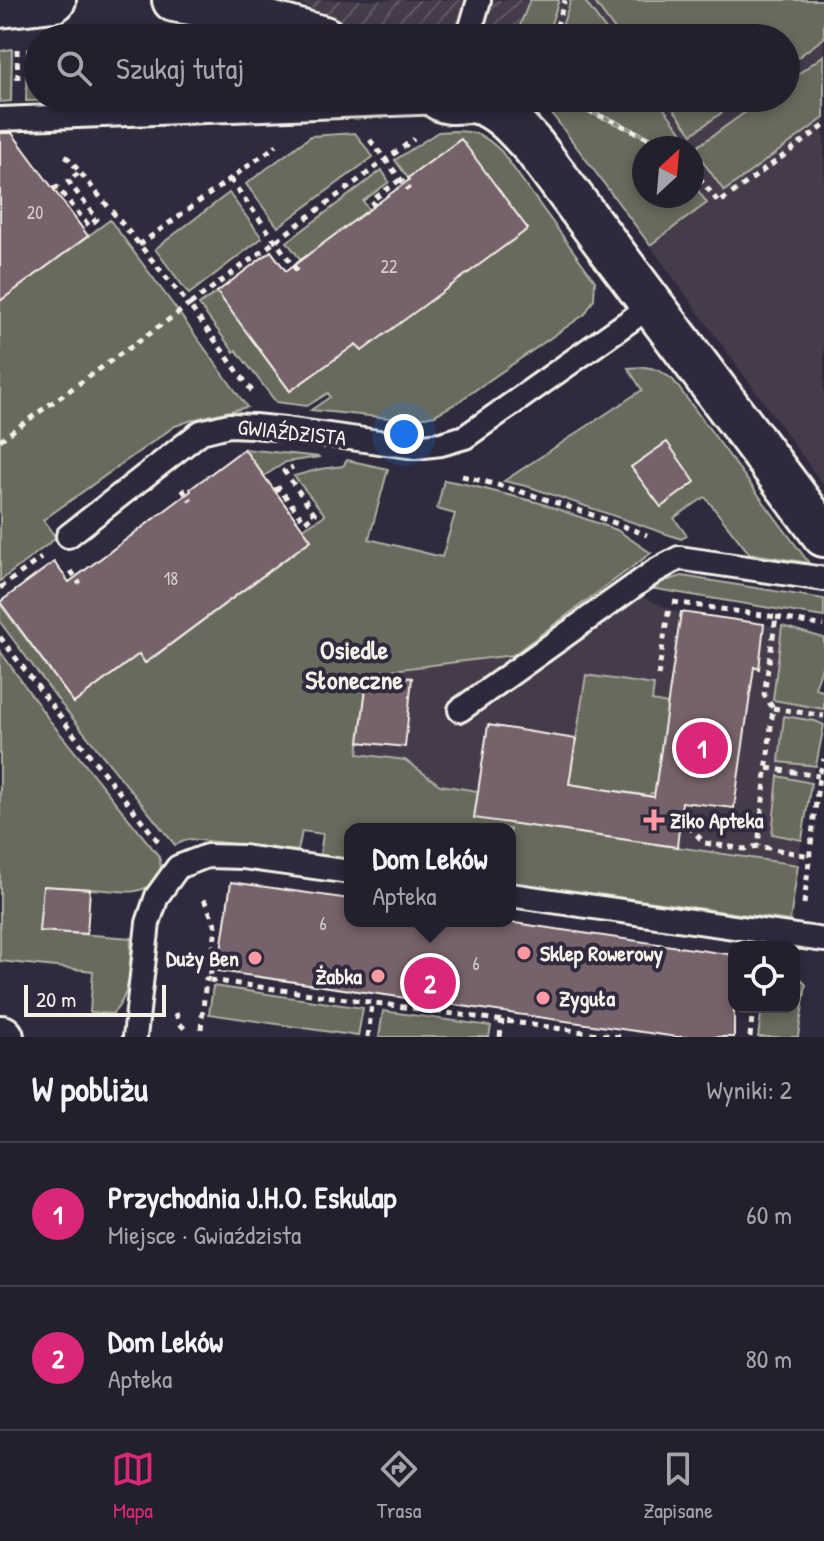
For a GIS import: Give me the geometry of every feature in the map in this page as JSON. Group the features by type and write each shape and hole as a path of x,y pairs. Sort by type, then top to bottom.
{"street":[{"path":"174,0 274,24"},
{"path":"496,112 534,147 824,535"}],"lane":[{"path":"472,24 479,0"},
{"path":"10,118 160,112"},
{"name":"GWIAŹDZISTA","path":"68,536 201,432 229,425 415,447 465,437 652,305"},
{"path":"460,710 655,571 679,558 824,579"},
{"path":"135,1037 148,923 157,896 178,867 207,856 344,871"},
{"path":"516,896 824,940"}],"path":[{"path":"557,24 565,0"},
{"path":"10,118 23,4"},
{"path":"0,440 386,160 445,112"},
{"path":"590,112 646,136"},
{"path":"704,184 719,203 824,126"},
{"path":"139,245 288,137"},
{"path":"51,147 69,159 80,172 189,305 258,399"},
{"path":"386,160 409,190"},
{"path":"53,189 57,187 89,226 97,219 68,181 80,172"},
{"path":"230,179 298,272"},
{"path":"375,206 371,201 401,179"},
{"path":"275,490 279,488 305,522 315,514 284,471 305,466"},
{"path":"454,474 588,512 666,543 679,558"},
{"path":"0,588 68,536"},
{"path":"68,567 80,584"},
{"path":"658,676 670,602 824,626"},
{"path":"758,846 773,708 764,695 776,617"},
{"path":"0,637 164,848"},
{"path":"773,708 824,716"},
{"path":"801,937 819,776 824,759"},
{"path":"767,768 819,776"},
{"path":"676,825 689,827 705,843 744,849 758,846 809,856"},
{"path":"202,894 216,926 210,980"},
{"path":"201,1029 206,979 620,1037"},
{"path":"368,1037 372,1003"},
{"path":"750,1037 752,1013"},
{"path":"500,1037 502,1020"}],"shaded area":[{"path":"292,0 530,0 521,24 348,24"},
{"path":"530,0 824,0 824,486 550,112 800,112 800,24 521,24"},
{"path":"610,583 677,612 790,628 824,638 824,662 815,688 824,692 824,730 811,783 798,865 243,782 344,676 513,655"}],"green space":[{"path":"530,0 559,0 551,24 521,24"},
{"path":"571,0 584,0 602,24 563,24"},
{"path":"593,0 824,0 824,38 800,56 800,24 611,24"},
{"path":"12,49 11,101 0,102 0,51"},
{"path":"824,55 824,118 724,191 704,163 704,142 746,112 800,112 800,73"},
{"path":"550,112 588,112 641,136 632,136 632,208 700,208 650,245"},
{"path":"594,112 666,112 684,136 648,136"},
{"path":"676,112 723,112 692,134"},
{"path":"438,132 480,135 501,151 595,281 594,299 585,314 435,415 408,420 311,410 330,397 328,393 307,406 276,402 199,305 217,292 290,391 356,344 362,351 461,139 408,178 395,160"},
{"path":"355,133 373,157 278,227 246,184 311,136"},
{"path":"382,170 389,182 363,201 369,210 301,260 287,242"},
{"path":"229,193 262,238 189,294 155,249"},
{"path":"110,220 247,407 175,426 43,520 56,538 0,581 0,301"},
{"path":"644,367 659,371 673,380 809,563 749,553 705,497 674,518 687,536 681,539 504,481 642,390 628,368"},
{"path":"244,449 320,457 286,462 264,476"},
{"path":"347,460 388,469 369,539 442,557 455,514 437,509 444,480 540,503 617,530 651,553 513,655 368,673 358,754 405,760 440,785 478,791 475,817 515,823 344,823 344,858 320,855 323,834 302,831 298,851 189,839 175,845 65,709 0,622 0,604 74,703 139,654 146,663 311,540 303,529 325,515 294,476 343,466"},
{"path":"682,576 824,599 824,617 650,588"},
{"path":"782,626 824,638 824,661 815,688 824,692 824,709 773,700"},
{"path":"0,651 50,721 158,855 161,868 157,878 149,886 136,891 43,887 40,931 131,938 127,988 112,1014 90,1012 93,971 0,961"},
{"path":"586,675 654,685 652,701 668,704 655,793 650,796 569,784"},
{"path":"784,716 824,725 816,766 779,762"},
{"path":"778,776 811,783 802,840 772,834"},
{"path":"516,823 798,865 790,921 516,883"},
{"path":"800,978 806,985 798,1037 758,1037 761,1013 800,1013"},
{"path":"213,986 363,1008 358,1036 209,1014"},
{"path":"383,1011 491,1026 489,1037 379,1037"}],"building":[{"path":"0,133 12,133 88,236 0,301"},
{"path":"461,139 528,229 362,351 356,344 290,391 217,292 271,251 286,271"},
{"path":"667,442 695,482 661,507 631,467"},
{"path":"244,449 311,540 145,663 139,654 74,703 0,602 54,562 69,582"},
{"path":"681,612 764,624 759,669 754,667 734,808 682,802 677,847 474,818 488,725 576,739 569,784 654,797"},
{"path":"368,673 412,678 405,747 359,742"},
{"path":"231,882 344,898 344,927 516,927 516,923 728,954 728,1013 734,1013 734,1037 677,1037 218,971"},
{"path":"43,886 90,889 87,934 39,931"}],"place":[{"name":"Przychodnia J.H.O. Eskulap","path":"702,748"},
{"name":"Ziko Apteka","path":"654,820"},
{"name":"Sklep Rowerowy","path":"524,953"},
{"name":"Duży Ben","path":"255,958"},
{"name":"Żabka","path":"378,976"},
{"name":"Dom Leków","path":"430,983"},
{"name":"Zyguła","path":"543,998"}],"district":[{"name":"Osiedle Słoneczne","path":"354,664"}]}
